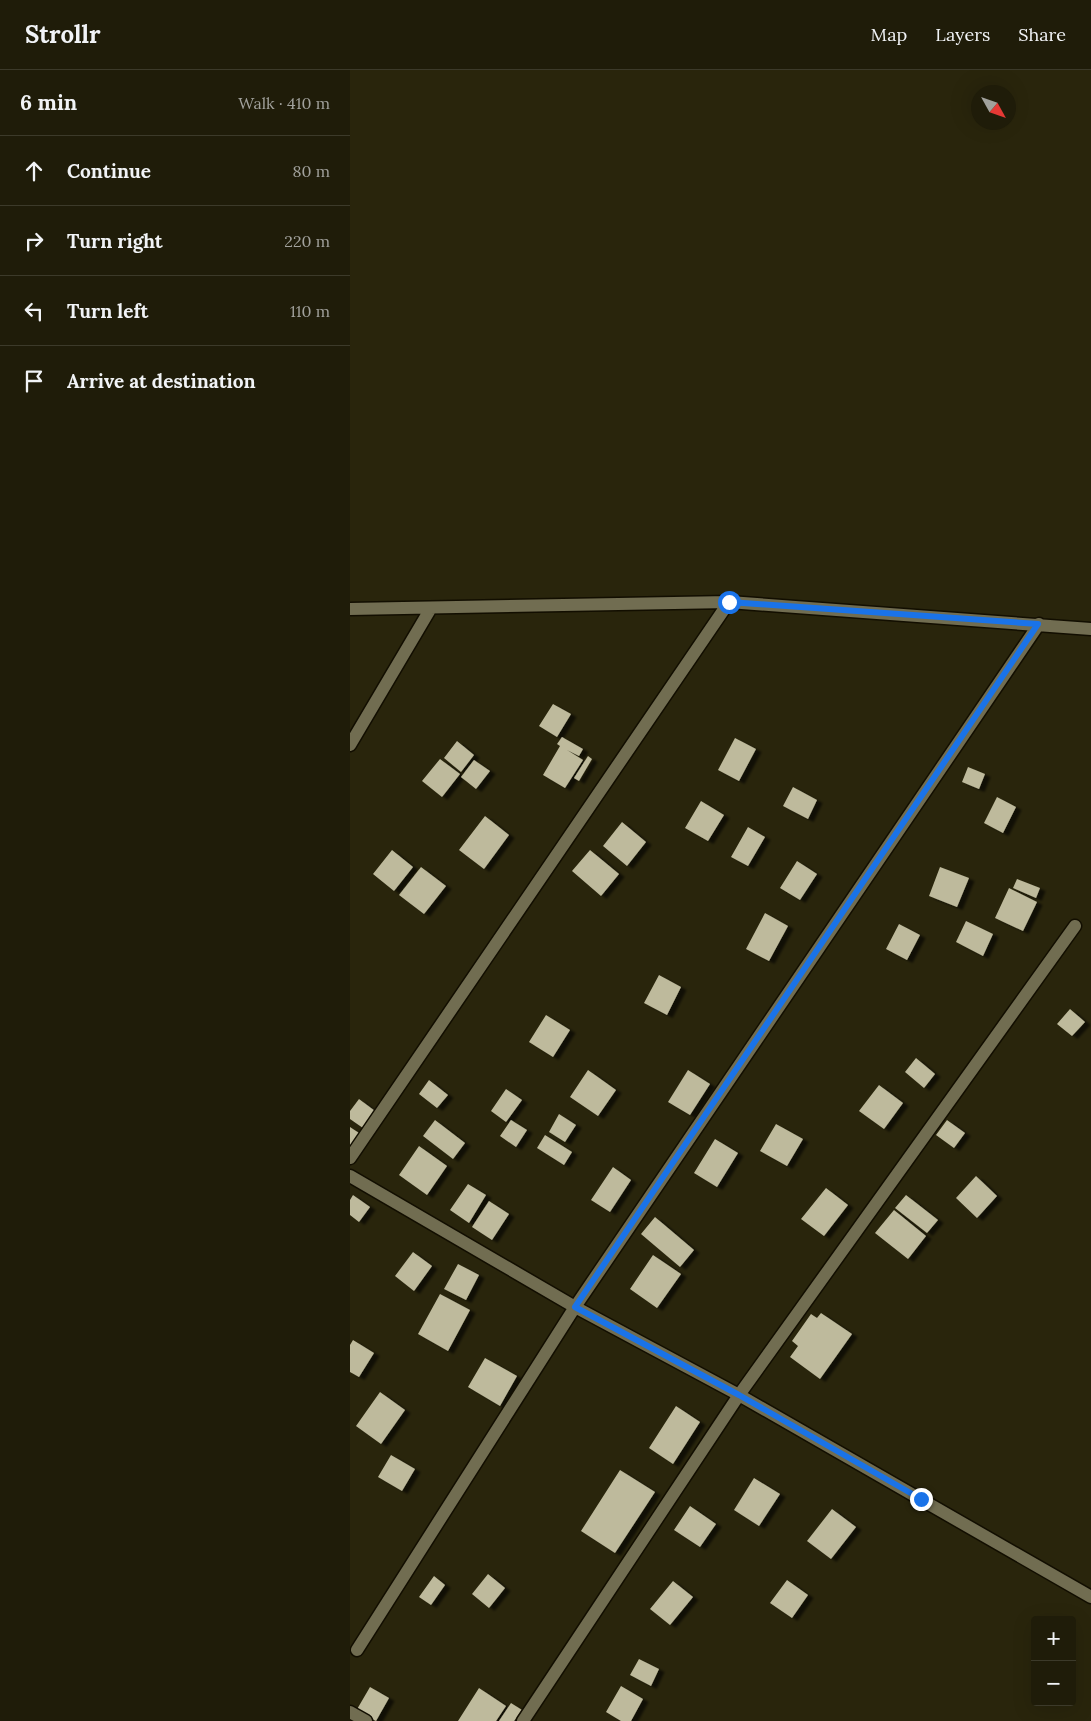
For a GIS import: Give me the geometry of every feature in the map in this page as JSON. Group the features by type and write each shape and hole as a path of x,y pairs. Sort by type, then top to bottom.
{"street":[{"path":"350,1158 729,602"},
{"path":"350,609 729,602 1091,629"},
{"path":"350,745 431,608"},
{"path":"357,1650 575,1307 1038,624"},
{"path":"523,1721 739,1395 1075,926"},
{"path":"350,1176 575,1307 739,1395 1091,1597"},
{"path":"350,1712 366,1721"}],"building":[{"path":"553,704 571,714 557,737 539,726"},
{"path":"562,737 583,749 579,756 567,750 583,760 565,788 543,775 560,746 557,744"},
{"path":"735,738 756,749 739,781 718,770"},
{"path":"457,741 474,755 461,772 444,758"},
{"path":"588,756 592,759 579,781 574,778"},
{"path":"440,759 460,774 442,797 422,781"},
{"path":"474,760 490,771 476,789 461,777"},
{"path":"968,767 985,774 979,789 962,782"},
{"path":"793,787 817,800 808,819 783,806"},
{"path":"997,797 1016,807 1003,833 984,823"},
{"path":"701,801 724,815 708,841 685,828"},
{"path":"485,816 509,835 484,869 459,850"},
{"path":"622,822 646,842 627,866 603,846"},
{"path":"748,827 765,837 748,866 731,857"},
{"path":"392,850 413,867 394,891 373,874"},
{"path":"590,850 619,874 601,896 572,871"},
{"path":"797,861 817,874 800,900 780,888"},
{"path":"421,867 446,886 424,914 399,895"},
{"path":"940,867 969,878 957,907 929,896"},
{"path":"1017,879 1040,888 1036,898 1013,888"},
{"path":"1009,888 1037,902 1023,931 995,918"},
{"path":"765,913 788,926 769,961 746,949"},
{"path":"966,921 993,934 983,956 956,942"},
{"path":"899,924 920,935 907,960 886,949"},
{"path":"659,975 681,987 667,1015 644,1003"},
{"path":"1070,1009 1085,1022 1072,1036 1057,1024"},
{"path":"546,1015 570,1030 553,1057 529,1042"},
{"path":"916,1058 935,1074 924,1088 905,1072"},
{"path":"588,1070 616,1090 598,1116 570,1097"},
{"path":"688,1070 710,1084 690,1115 668,1102"},
{"path":"429,1080 448,1095 437,1108 419,1094"},
{"path":"879,1085 903,1103 884,1129 859,1111"},
{"path":"506,1089 522,1100 506,1122 491,1111"},
{"path":"359,1099 375,1111 363,1128 350,1119 350,1111"},
{"path":"559,1114 576,1125 565,1142 549,1132"},
{"path":"435,1120 465,1143 453,1159 423,1136"},
{"path":"511,1120 527,1130 516,1147 500,1136"},
{"path":"947,1120 965,1133 954,1148 936,1135"},
{"path":"776,1124 803,1139 787,1166 760,1151"},
{"path":"350,1127 362,1135 350,1152"},
{"path":"545,1135 572,1152 564,1165 537,1148"},
{"path":"715,1139 738,1153 717,1187 694,1173"},
{"path":"419,1146 447,1166 427,1195 399,1175"},
{"path":"613,1167 631,1180 610,1212 591,1200"},
{"path":"976,1176 997,1196 977,1218 956,1198"},
{"path":"468,1184 486,1195 469,1223 450,1210"},
{"path":"826,1188 848,1205 824,1236 801,1219"},
{"path":"353,1195 370,1207 359,1222 350,1215 350,1200"},
{"path":"906,1195 938,1220 927,1233 895,1208"},
{"path":"489,1201 509,1214 492,1240 472,1227"},
{"path":"894,1210 926,1236 908,1259 875,1233"},
{"path":"655,1217 694,1250 680,1267 641,1234"},
{"path":"413,1252 432,1266 414,1291 395,1276"},
{"path":"653,1255 681,1274 657,1308 630,1289"},
{"path":"458,1264 479,1275 466,1300 444,1289"},
{"path":"440,1294 470,1310 448,1351 418,1334"},
{"path":"821,1313 852,1334 820,1379 790,1357 798,1346 792,1341 811,1314 817,1318"},
{"path":"353,1340 374,1353 359,1377 350,1372 350,1345"},
{"path":"485,1358 517,1376 500,1406 468,1387"},
{"path":"380,1392 405,1410 381,1444 356,1426"},
{"path":"676,1406 700,1422 673,1464 649,1448"},
{"path":"391,1455 415,1469 402,1491 378,1477"},
{"path":"620,1470 655,1492 615,1553 581,1531"},
{"path":"754,1478 780,1494 759,1526 734,1510"},
{"path":"690,1506 716,1524 700,1547 674,1530"},
{"path":"832,1509 856,1527 831,1559 807,1541"},
{"path":"488,1574 505,1588 489,1608 472,1594"},
{"path":"434,1576 445,1585 431,1605 419,1597"},
{"path":"787,1580 808,1595 792,1618 770,1603"},
{"path":"673,1581 693,1597 670,1625 650,1609"},
{"path":"639,1659 659,1669 651,1686 630,1675"},
{"path":"621,1686 643,1699 631,1721 621,1721 606,1712"},
{"path":"370,1687 389,1698 376,1721 356,1711"},
{"path":"479,1688 506,1706 496,1721 458,1721"},
{"path":"511,1703 522,1710 514,1721 499,1721"}],"route":[{"path":"729,602 1038,624 575,1307 739,1395 921,1499"}]}
